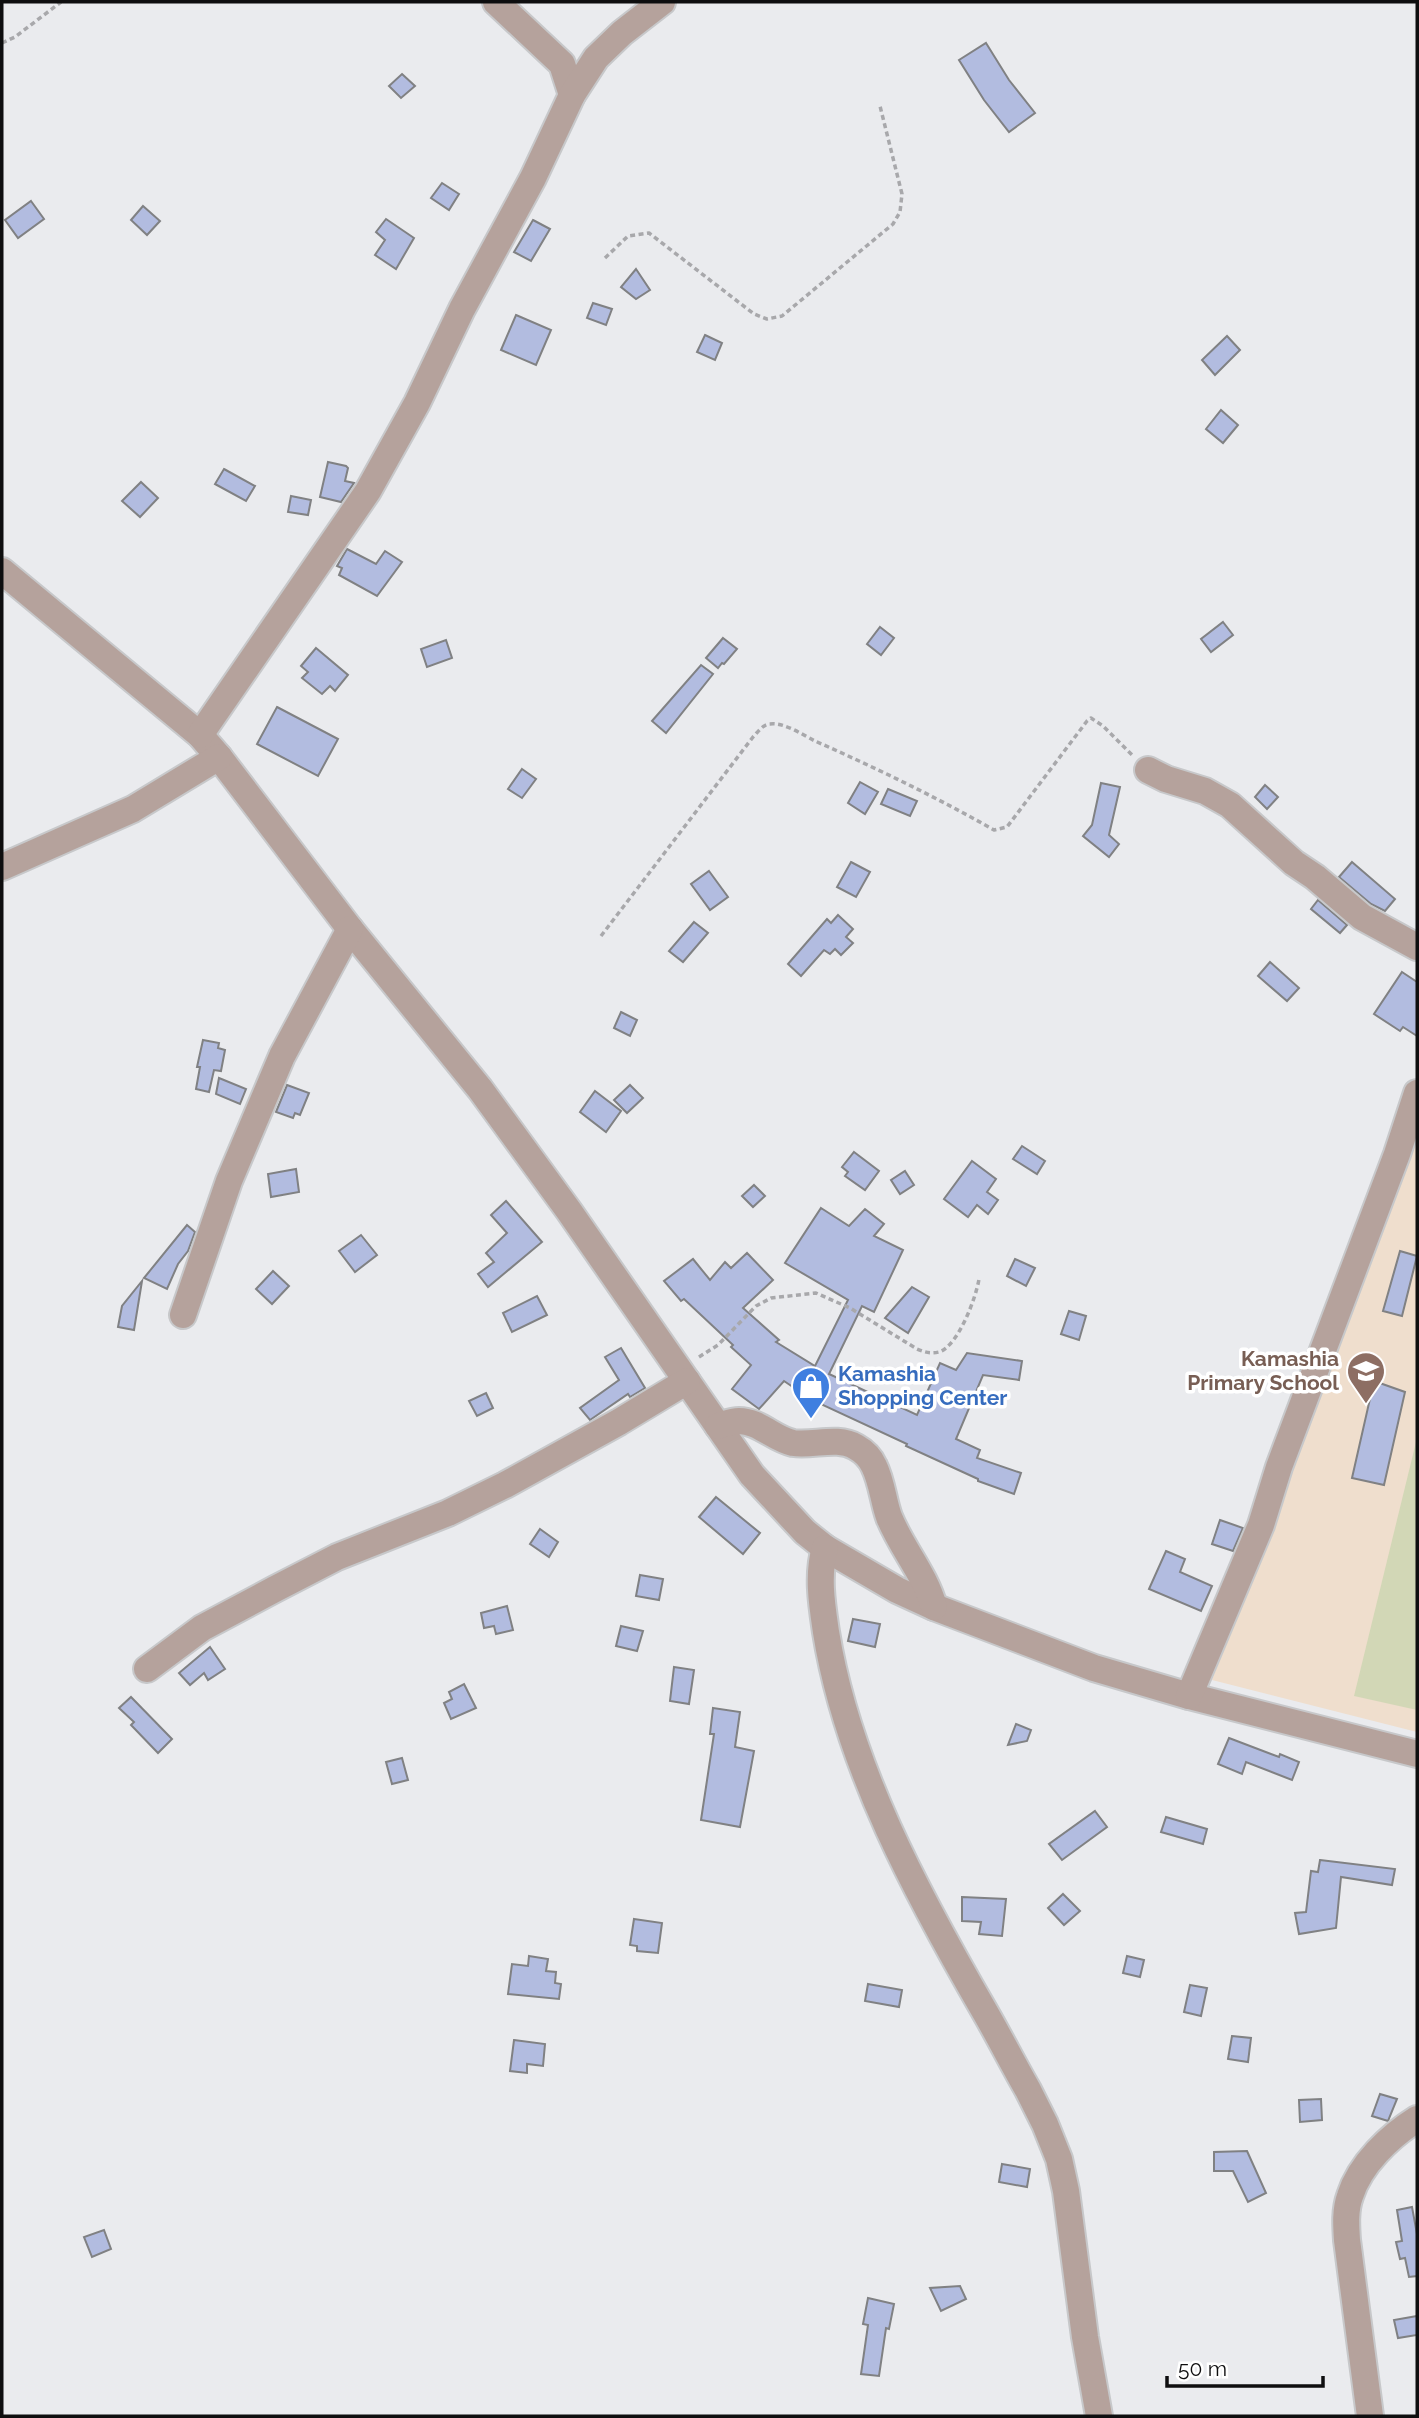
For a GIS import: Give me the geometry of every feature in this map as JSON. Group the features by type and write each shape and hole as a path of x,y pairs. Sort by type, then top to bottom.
{"street":[{"path":"496,2 562,64 572,94"},
{"path":"200,735 372,482 417,403 462,309 533,178 572,94 596,58 622,33 662,2"},
{"path":"2,571 200,735 219,757 350,929 480,1090 765,1490 790,1518 825,1548 897,1590 934,1607 1094,1668 1189,1696 1417,1754"},
{"path":"2,867 133,809 219,757"},
{"path":"1148,770 1166,779 1205,791 1230,805 1294,863 1362,917 1417,947"},
{"path":"183,1315 229,1181 282,1056 350,929"},
{"path":"1189,1696 1261,1525 1279,1467 1397,1154 1417,1093"},
{"path":"147,1669 202,1628 275,1589 337,1558 448,1513 505,1485 607,1429 683,1375"},
{"path":"718,1426 740,1421 754,1424 778,1438 794,1443 837,1441 854,1446 869,1456 876,1469 890,1518 929,1588 934,1607"},
{"path":"825,1548 821,1575 822,1609 829,1652 856,1745 888,1827 915,1886 1028,2090 1059,2159 1099,2416"},
{"path":"1370,2416 1346,2219 1350,2196 1362,2170 1382,2147 1417,2119"}],"path":[{"path":"2,43 15,37 61,2"},
{"path":"605,257 628,236 649,233 754,314 767,320 782,316 892,224 900,212 902,194 880,106"},
{"path":"601,936 753,737 770,724 780,725 826,746 995,830 1007,827 1091,718 1103,726 1148,770"},
{"path":"683,1375 718,1345 756,1306 771,1298 816,1293 850,1308 917,1349 929,1353 940,1352 949,1346 956,1336 976,1297 979,1279"}],"shaded area":[{"name":"Kamashia Primary School","path":"1417,1136 1417,1732 1212,1680 1270,1532 1361,1278"}],"green space":[{"path":"1417,1438 1417,1710 1354,1696"}],"building":[{"path":"986,43 1009,80 1035,113 1009,132 984,100 959,60"},
{"path":"402,74 415,86 401,98 389,86"},
{"path":"442,183 459,194 449,210 431,198"},
{"path":"31,201 44,219 18,238 5,220"},
{"path":"143,206 160,221 147,235 131,220"},
{"path":"386,219 414,238 396,269 375,255 385,240 376,232"},
{"path":"533,220 550,229 531,261 514,252"},
{"path":"636,269 650,290 636,299 621,287"},
{"path":"593,303 612,309 606,325 587,318"},
{"path":"516,315 551,330 536,365 501,350"},
{"path":"705,335 722,343 715,360 697,352"},
{"path":"1227,336 1240,350 1215,375 1202,360"},
{"path":"1221,410 1238,425 1223,443 1206,429"},
{"path":"328,462 346,466 348,468 345,481 354,483 341,502 320,497"},
{"path":"224,469 255,486 246,501 215,484"},
{"path":"141,482 158,498 140,517 122,501"},
{"path":"291,496 311,500 308,515 288,512"},
{"path":"347,549 376,564 385,551 402,562 377,596 339,575 342,568 337,566"},
{"path":"1223,622 1233,635 1211,652 1201,639"},
{"path":"880,627 894,638 881,655 867,644"},
{"path":"723,638 737,649 718,668 706,658"},
{"path":"446,640 452,658 427,667 421,649"},
{"path":"316,648 348,675 335,691 330,686 322,694 302,678 308,672 301,666"},
{"path":"701,665 713,674 666,733 652,721"},
{"path":"277,707 338,739 318,776 257,744"},
{"path":"522,769 536,779 522,798 508,789"},
{"path":"860,782 878,792 865,814 848,803"},
{"path":"1101,783 1120,787 1109,835 1119,844 1109,857 1083,836 1092,825"},
{"path":"1265,785 1278,797 1267,809 1255,797"},
{"path":"888,789 917,801 910,816 881,804"},
{"path":"851,862 870,872 856,897 837,887"},
{"path":"1352,862 1395,899 1385,911 1371,904 1339,877"},
{"path":"709,871 728,897 710,910 691,884"},
{"path":"1318,900 1347,925 1340,933 1311,909"},
{"path":"838,915 853,929 846,937 853,943 841,955 835,949 830,954 824,950 801,976 788,964 827,919 831,923"},
{"path":"694,922 708,933 683,962 669,951"},
{"path":"1270,962 1299,988 1287,1001 1258,976"},
{"path":"1402,972 1417,982 1417,1036 1403,1027 1400,1031 1374,1014"},
{"path":"621,1012 637,1020 630,1036 614,1028"},
{"path":"203,1040 219,1043 218,1048 225,1050 221,1071 214,1070 209,1092 196,1089 200,1067 197,1067"},
{"path":"219,1078 246,1089 240,1104 216,1094"},
{"path":"287,1085 309,1093 300,1115 295,1113 293,1118 276,1112"},
{"path":"630,1085 643,1098 627,1113 614,1100"},
{"path":"595,1091 621,1111 606,1132 580,1112"},
{"path":"1022,1146 1045,1161 1037,1174 1013,1159"},
{"path":"854,1152 879,1171 865,1190 845,1176 848,1172 842,1167"},
{"path":"972,1161 996,1179 987,1192 998,1200 988,1214 977,1205 968,1217 944,1199"},
{"path":"296,1169 299,1192 271,1197 268,1174"},
{"path":"905,1171 914,1185 900,1194 891,1180"},
{"path":"754,1185 765,1196 753,1207 742,1196"},
{"path":"506,1201 542,1242 488,1287 478,1274 494,1262 486,1253 507,1233 491,1215"},
{"path":"821,1208 849,1226 865,1209 884,1224 874,1236 903,1250 874,1312 862,1306 829,1374 917,1415 940,1363 956,1370 967,1353 1022,1361 1019,1380 983,1375 956,1439 980,1450 977,1458 1021,1473 1014,1494 978,1481 906,1446 907,1444 812,1400 784,1381 759,1409 732,1389 751,1365 684,1299 681,1301 664,1281 693,1259 710,1280 725,1262 731,1268 747,1253 773,1280 743,1308 779,1340 776,1342 815,1366 848,1300 785,1263"},
{"path":"187,1225 195,1232 167,1289 144,1278"},
{"path":"361,1235 377,1255 355,1272 339,1251"},
{"path":"1400,1251 1417,1256 1402,1316 1383,1311"},
{"path":"1015,1259 1035,1268 1026,1286 1007,1276"},
{"path":"273,1271 289,1286 272,1304 256,1289"},
{"path":"142,1281 134,1330 118,1327 122,1306"},
{"path":"912,1287 929,1297 908,1333 885,1318"},
{"path":"537,1296 547,1315 512,1332 503,1313"},
{"path":"1069,1311 1086,1316 1079,1340 1061,1334"},
{"path":"621,1348 645,1388 630,1397 628,1394 590,1420 580,1408 619,1380 605,1357"},
{"path":"1374,1381 1405,1392 1384,1485 1352,1478"},
{"path":"486,1393 493,1408 477,1416 469,1401"},
{"path":"716,1497 760,1533 743,1554 699,1517"},
{"path":"1220,1520 1243,1528 1233,1551 1212,1544"},
{"path":"540,1529 558,1542 549,1557 530,1544"},
{"path":"1166,1551 1185,1559 1180,1572 1212,1586 1201,1611 1149,1589"},
{"path":"640,1575 663,1579 659,1600 636,1596"},
{"path":"507,1606 513,1630 496,1634 494,1626 484,1628 481,1613"},
{"path":"853,1619 880,1624 875,1647 848,1641"},
{"path":"621,1626 643,1631 637,1651 616,1646"},
{"path":"210,1647 225,1669 208,1680 204,1673 190,1685 179,1673"},
{"path":"674,1667 694,1670 689,1704 670,1701"},
{"path":"464,1684 476,1708 451,1719 444,1703 452,1699 449,1692"},
{"path":"131,1697 172,1739 158,1753 131,1725 134,1722 119,1708"},
{"path":"713,1708 740,1712 735,1747 754,1751 740,1827 701,1820 714,1734 710,1734"},
{"path":"1016,1724 1031,1730 1027,1741 1008,1745"},
{"path":"1229,1738 1299,1762 1292,1780 1246,1762 1242,1774 1218,1764"},
{"path":"402,1758 408,1780 392,1784 386,1762"},
{"path":"1095,1811 1107,1827 1062,1860 1049,1844"},
{"path":"1166,1817 1207,1829 1203,1844 1161,1832"},
{"path":"1320,1860 1395,1869 1392,1885 1341,1877 1336,1928 1299,1934 1295,1913 1306,1912 1311,1871 1318,1872"},
{"path":"1063,1894 1080,1911 1064,1925 1048,1908"},
{"path":"962,1897 1006,1899 1002,1936 979,1934 981,1922 962,1921"},
{"path":"634,1919 662,1923 658,1953 637,1951 637,1946 630,1945"},
{"path":"529,1956 548,1959 546,1971 556,1972 555,1983 561,1984 559,1999 508,1994 512,1964 528,1966"},
{"path":"1127,1956 1144,1960 1140,1977 1123,1973"},
{"path":"868,1984 902,1990 899,2007 865,2001"},
{"path":"1190,1985 1207,1988 1201,2016 1184,2012"},
{"path":"1232,2036 1251,2038 1248,2062 1228,2059"},
{"path":"514,2040 545,2044 543,2066 527,2064 527,2073 510,2071"},
{"path":"1380,2094 1397,2099 1388,2121 1372,2116"},
{"path":"1321,2099 1322,2120 1300,2122 1299,2100"},
{"path":"1247,2151 1266,2193 1248,2202 1233,2171 1214,2171 1214,2152"},
{"path":"1002,2164 1030,2169 1027,2187 999,2182"},
{"path":"1412,2207 1417,2234 1417,2276 1409,2277 1405,2258 1400,2259 1396,2242 1402,2241 1397,2210"},
{"path":"104,2230 111,2249 92,2257 84,2237"},
{"path":"960,2286 966,2299 941,2311 930,2288"},
{"path":"868,2298 894,2304 889,2329 886,2328 879,2376 861,2374 868,2325 863,2324"},
{"path":"1417,2316 1417,2335 1398,2338 1394,2320"}],"place":[{"name":"Kamashia Primary School","path":"1366,1405"},
{"name":"Kamashia Shopping Center","path":"811,1420"}]}
